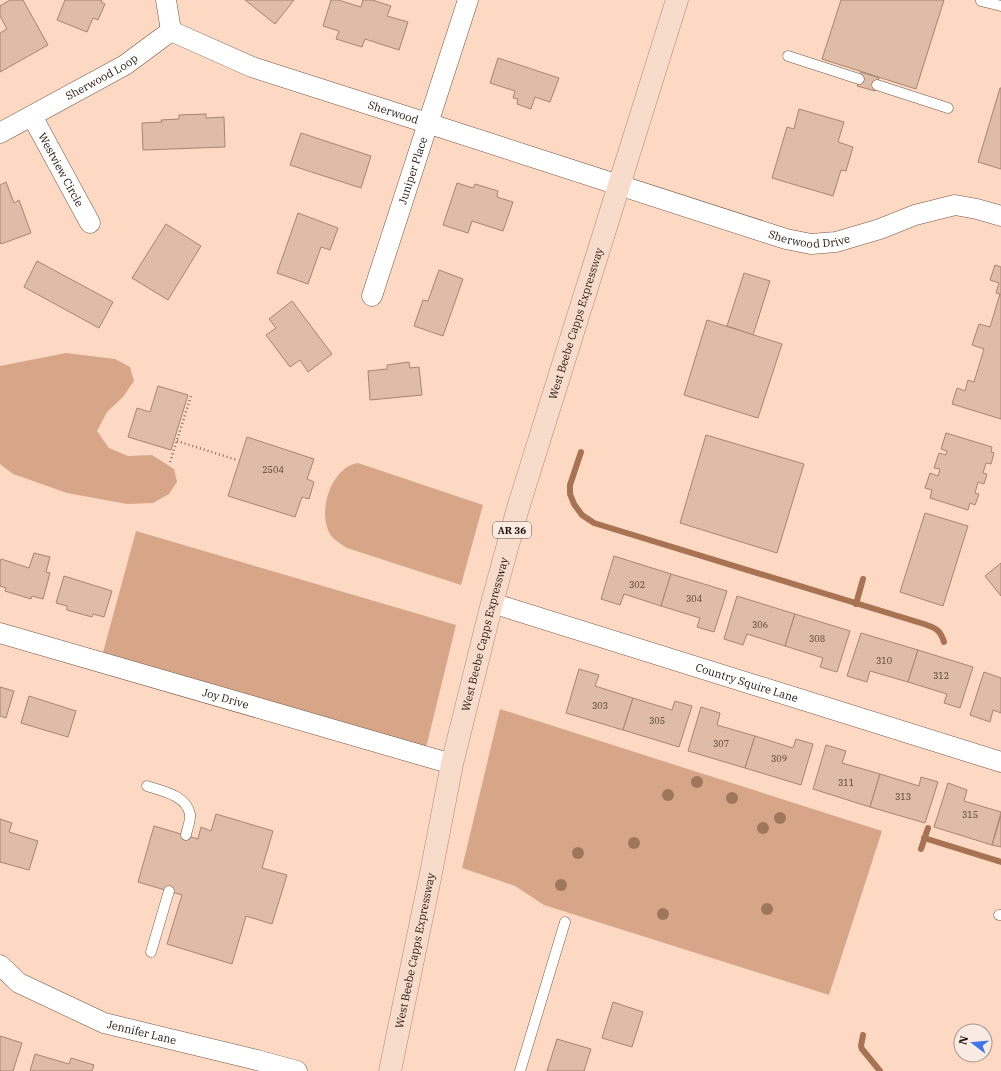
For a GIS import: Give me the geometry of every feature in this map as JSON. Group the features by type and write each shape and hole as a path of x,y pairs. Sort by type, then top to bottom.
{"main road":[{"name":"West Beebe Capps Expressway","path":"390,1071 452,764 492,603 518,508 677,0"}],"street":[{"path":"166,0 171,31"},
{"name":"Juniper Place","path":"372,296 468,0"},
{"name":"Sherwood Loop","path":"0,133 125,65 171,31"},
{"name":"Sherwood","path":"171,31 252,68 428,123 619,186"},
{"name":"Westview Circle","path":"32,116 90,223"},
{"name":"Sherwood Drive","path":"619,186 786,239 811,244 836,242 880,229 915,215 954,205 977,209 1001,216"},
{"name":"Country Squire Lane","path":"492,603 1001,762"},
{"name":"Joy Drive","path":"0,633 452,764"},
{"name":"Jennifer Lane","path":"0,964 19,983 104,1023 254,1065 297,1071"}],"lane":[{"path":"982,1 1001,6"},
{"path":"788,56 859,79"},
{"path":"877,85 948,108"},
{"path":"147,786 178,797 187,805 190,814 186,835"},
{"path":"151,952 169,891"},
{"path":"520,1071 565,922"}],"path":[{"path":"170,462 191,396"},
{"path":"177,441 237,460"}],"shaded area":[{"path":"66,353 115,359 130,367 134,381 123,397 107,412 97,431 109,448 128,456 152,455 174,469 177,482 169,494 153,503 127,504 67,493 13,474 0,464 0,366"},
{"path":"358,463 483,505 461,585 347,548 330,534 326,525 325,514 329,492 340,473 349,466"},
{"path":"136,531 456,625 425,752 102,656"},
{"path":"500,709 882,831 829,995 544,905 515,886 462,868"}],"building":[{"path":"10,0 23,0 48,45 0,72 0,33 7,29 0,16 0,6"},
{"path":"65,0 102,0 101,2 105,4 98,20 93,18 87,32 57,20"},
{"path":"245,0 294,0 275,24"},
{"path":"331,0 338,0 361,7 363,0 372,0 391,6 387,16 408,22 399,50 365,39 362,47 336,39 339,31 323,26"},
{"path":"841,0 944,0 916,89 822,59"},
{"path":"498,58 559,78 550,102 535,97 531,109 517,104 518,99 513,98 515,91 490,83"},
{"path":"861,72 879,78 875,91 857,86"},
{"path":"1001,88 1001,169 978,162"},
{"path":"799,109 844,122 838,142 853,147 846,171 841,170 833,196 772,178 787,127 794,129"},
{"path":"206,114 206,118 224,117 225,147 143,150 142,123 179,119 179,115"},
{"path":"301,133 371,156 361,188 290,165"},
{"path":"6,182 14,203 19,200 31,233 1,244 0,185"},
{"path":"457,183 473,188 475,184 498,191 497,197 513,202 503,231 472,221 468,233 443,225"},
{"path":"298,213 338,228 330,250 321,247 308,284 277,273"},
{"path":"166,224 201,246 168,300 132,278"},
{"path":"37,261 113,302 99,328 24,287"},
{"path":"995,265 1001,267 1001,419 952,404 957,388 965,391 968,380 974,382 984,349 972,345 979,324 990,327 1000,294 996,293 999,283 990,280"},
{"path":"439,270 463,279 443,336 414,326 423,300 428,301"},
{"path":"744,273 770,281 753,335 727,326"},
{"path":"292,301 332,354 308,372 300,360 290,367 266,335 276,328 269,319"},
{"path":"707,320 782,344 758,418 684,395"},
{"path":"409,362 410,368 419,367 422,395 370,400 368,371 387,369 387,365"},
{"path":"158,386 188,395 171,450 128,437 137,408 150,412"},
{"path":"946,433 992,447 991,452 994,453 991,464 986,463 983,473 987,474 984,484 978,482 975,493 979,494 975,505 970,503 968,510 930,498 932,490 925,488 930,473 938,476 940,469 934,468 939,453 946,455 947,451 941,449"},
{"path":"706,435 804,464 777,553 680,523"},
{"path":"247,437 314,459 307,479 314,482 309,499 302,497 295,517 228,496"},
{"path":"925,513 968,526 943,606 900,592"},
{"path":"34,553 50,557 46,572 50,573 43,599 32,596 31,599 5,591 6,588 0,586 1,559 29,568"},
{"path":"614,556 671,574 661,606 624,594 620,605 601,599"},
{"path":"1001,563 1001,596 985,576"},
{"path":"671,574 727,591 714,632 697,627 700,618 661,606"},
{"path":"64,576 112,591 104,617 93,614 92,617 67,610 67,606 56,603"},
{"path":"737,596 795,614 785,646 747,634 743,645 724,639"},
{"path":"795,614 850,631 837,672 820,667 823,658 785,646"},
{"path":"861,633 918,650 908,682 870,671 867,682 847,676"},
{"path":"918,650 973,667 960,708 944,703 947,694 908,682"},
{"path":"579,669 599,675 595,686 633,698 623,730 566,713"},
{"path":"984,672 1001,678 1001,713 993,710 990,722 970,715"},
{"path":"0,687 14,691 6,718 0,716"},
{"path":"29,696 76,711 68,737 21,723"},
{"path":"633,698 672,710 675,701 692,706 679,747 623,730"},
{"path":"701,707 720,713 717,725 755,736 745,768 688,751"},
{"path":"755,736 793,748 796,739 813,744 801,785 745,768"},
{"path":"826,745 846,751 842,763 880,774 870,807 813,789"},
{"path":"880,774 919,786 921,777 938,782 925,823 870,807"},
{"path":"948,783 967,790 964,801 1001,812 992,845 934,827"},
{"path":"216,814 273,831 262,868 287,875 272,924 246,916 232,964 167,944 182,895 138,882 154,826 198,839 201,827 211,831"},
{"path":"1001,815 1001,847 992,845"},
{"path":"0,819 12,823 9,832 38,841 29,870 0,862"},
{"path":"613,1002 643,1012 632,1047 602,1038"},
{"path":"0,1036 22,1043 13,1071 0,1071"},
{"path":"557,1039 591,1049 584,1071 547,1071"},
{"path":"35,1054 69,1064 71,1058 94,1065 92,1071 30,1071"}],"waterway":[{"path":"581,452 570,485 570,494 574,504 582,515 594,523 924,624 937,630 941,634 944,642"},
{"path":"856,604 863,579"},
{"path":"921,849 928,828"},
{"path":"924,838 1001,862"},
{"path":"863,1035 861,1046 862,1049 880,1071"}]}
